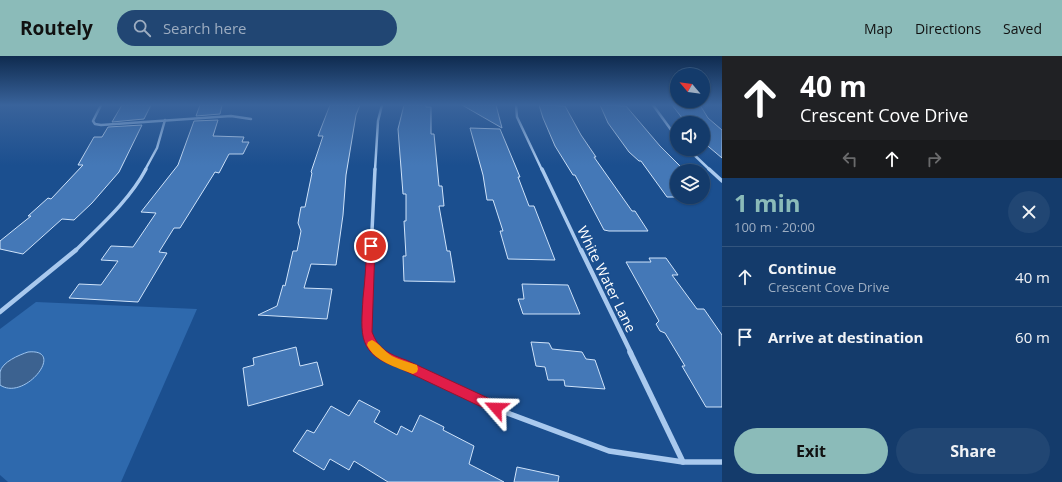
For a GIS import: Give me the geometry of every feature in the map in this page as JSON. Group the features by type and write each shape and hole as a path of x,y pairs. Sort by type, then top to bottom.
{"street":[{"path":"0,312 77,247 124,199 154,154 164,125"},
{"path":"378,125 366,332 370,342 377,352 388,360 402,364 510,414 609,452 683,462 722,462"},
{"name":"White Water Lane","path":"521,125 683,462"},
{"path":"695,156 722,181"}],"shaded area":[{"path":"36,302 197,309 121,482 8,482 0,475 0,329"},
{"path":"28,352 39,353 44,358 43,365 38,373 30,381 20,386 10,388 0,385 1,368 7,362"}],"building":[{"path":"142,125 119,172 92,203 74,220 62,219 23,254 0,249 0,241 31,216 28,216 48,198 51,199 83,165 78,165 94,137 102,137 108,127"},
{"path":"193,125 216,125 213,136 244,137 242,142 249,142 243,154 229,154 219,173 215,172 180,228 174,228 159,252 167,253 138,302 69,298 79,284 101,285 118,261 101,260 111,246 133,247 156,213 141,212 178,165"},
{"path":"322,125 354,125 346,175 343,215 336,265 311,264 304,288 332,289 327,319 258,315 277,306 283,285 285,286 293,251 297,251 301,231 298,223 301,207 305,207 311,172 323,136 318,136"},
{"path":"399,125 431,125 431,134 434,134 439,186 442,186 444,206 439,206 447,251 450,251 455,282 404,281 403,256 406,256 404,221 406,221 406,194 403,194 398,129"},
{"path":"546,125 575,125 596,157 594,157 632,211 635,211 648,231 604,230 575,175 573,175 555,146"},
{"path":"609,125 642,125 678,164 670,164 670,197 667,197 641,161 629,152"},
{"path":"710,125 716,125 722,130 722,158 710,148"},
{"path":"470,128 500,129 520,177 518,177 529,206 534,206 555,260 508,259 500,231 503,231 493,200 487,200 483,175"},
{"path":"649,258 666,258 678,275 672,275 697,309 704,309 722,335 722,407 706,407 682,366 685,366 665,333 660,331 656,324 659,321 626,262 651,262"},
{"path":"522,284 568,285 580,314 523,314 518,299 524,299"},
{"path":"531,342 549,343 552,349 582,352 586,359 595,360 605,389 565,386 564,380 548,380 545,367 536,366"},
{"path":"296,347 300,366 317,362 323,385 248,406 243,368 254,365 253,358"},
{"path":"359,400 380,411 374,422 397,435 401,426 412,432 420,415 444,427 443,430 474,446 469,464 504,482 388,482 354,461 349,470 330,459 324,470 293,451 307,430 314,433 331,406 349,416"},
{"path":"517,467 559,476 558,482 514,482"}],"slow traffic":[{"path":"372,345 377,352 388,360 413,369"}],"route":[{"path":"371,246 368,321 366,332 370,342 377,352 388,360 402,364 496,408"}]}
